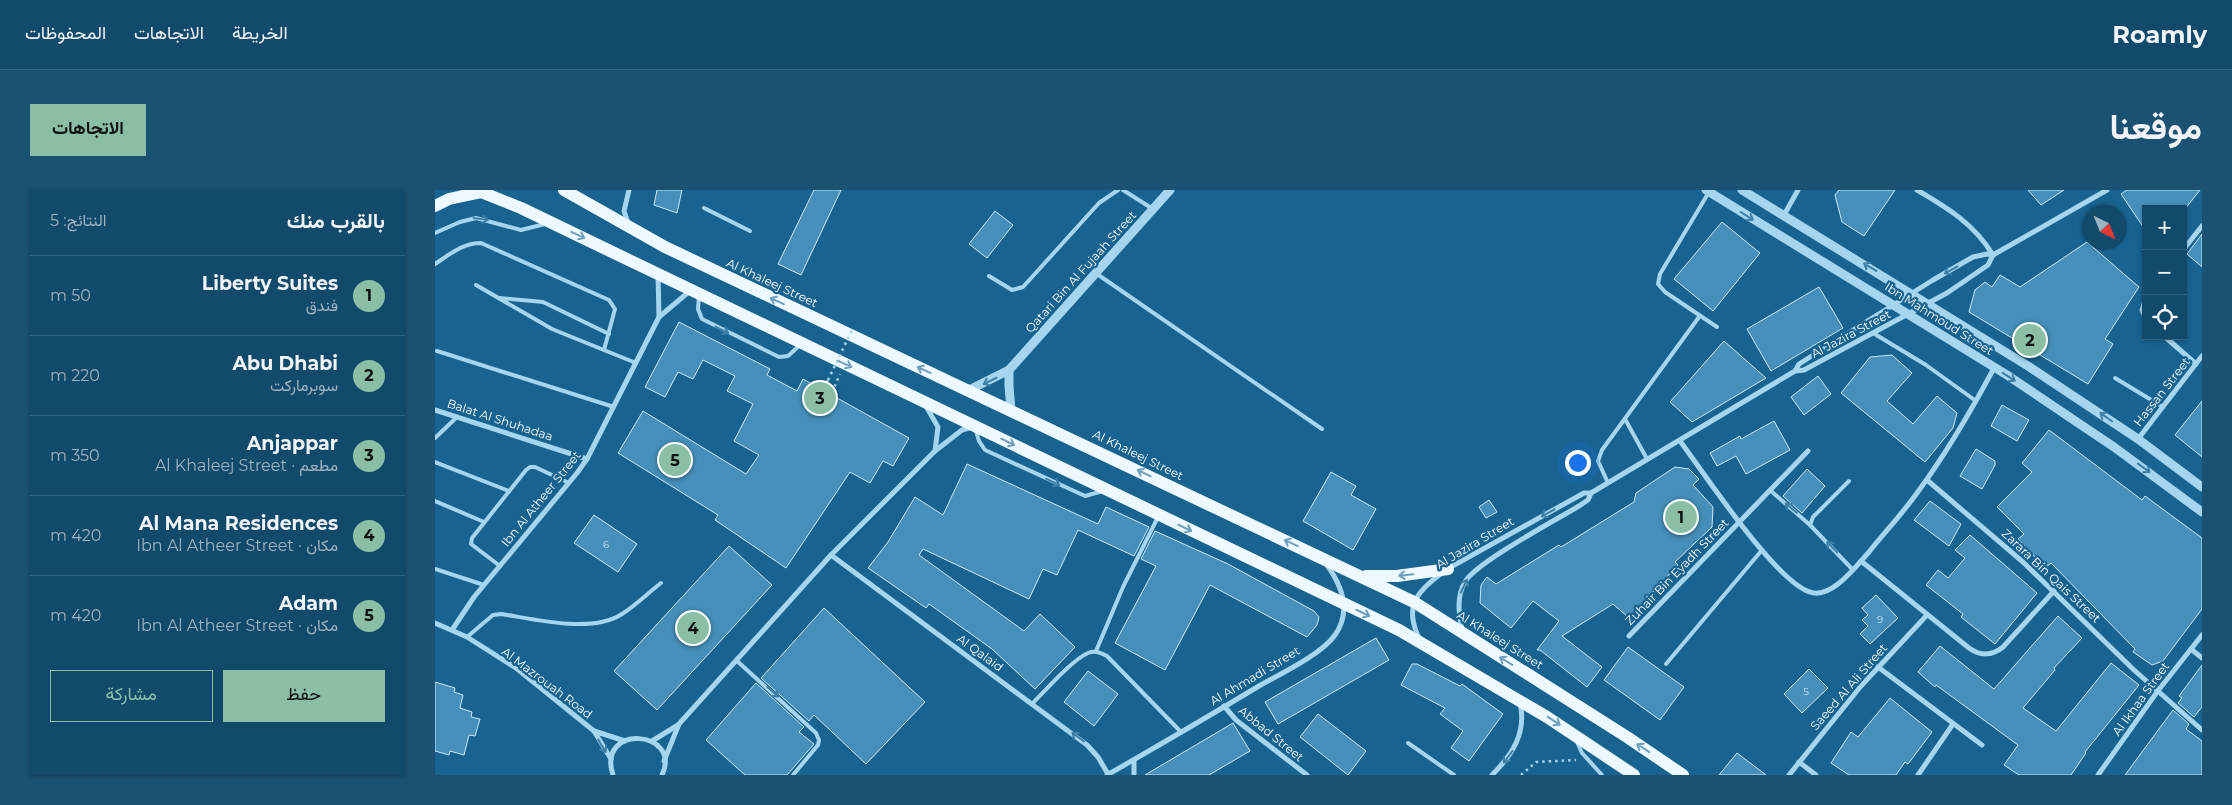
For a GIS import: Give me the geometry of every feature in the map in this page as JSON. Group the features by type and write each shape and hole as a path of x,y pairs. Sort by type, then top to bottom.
{"main road":[{"path":"498,190 521,208"},
{"name":"Al Khaleej Street","path":"564,190 665,247 741,284 1321,556 1414,602 1619,732 1683,775"},
{"path":"582,190 592,207"},
{"path":"435,206 454,197 479,191 521,208 1421,642 1520,700 1634,775"},
{"path":"1363,576 1397,576 1448,569"}],"street":[{"path":"629,190 624,211 631,227"},
{"name":"Qatari Bin Al Fujaah Street","path":"969,390 1009,370 1097,274 1170,190"},
{"name":"Ibn Mahmoud Street","path":"1742,190 2065,389 2138,439 2202,487"},
{"path":"1784,215 1798,190"},
{"path":"1917,190 1962,218 1985,242 1993,255 2107,190"},
{"name":"Ibn Mahmoud Street","path":"1708,191 1994,368 2106,442 2202,512"},
{"path":"2187,245 2202,226"},
{"name":"Al Jazira Street","path":"1462,633 1459,599 1465,581 1472,572 1579,506 1587,500 1591,493 1795,371 1804,370 1928,303 1982,270 1988,265 1993,255 1987,254 1973,258 1911,293 1799,364 1795,371"},
{"name":"Ibn Al Atheer Street","path":"452,630 465,608 483,585 587,459 659,317 658,274"},
{"name":"Ibn Al Atheer Street","path":"659,317 695,292"},
{"path":"2169,340 2196,364"},
{"name":"Hassan Street","path":"2138,439 2202,358"},
{"name":"Zuhair Bin Eyadh Street","path":"1680,441 1762,550 1800,587 1814,593 1829,590 1853,570 1927,480 1994,368"},
{"path":"1009,370 1011,410"},
{"path":"923,401 938,427 935,451"},
{"name":"Balat Al Shuhadaa","path":"435,410 587,459"},
{"path":"665,761 660,750 652,741 679,724 831,555 935,451 963,430 975,426"},
{"name":"Zuhair Bin Eyadh Street","path":"1629,636 1808,451"},
{"name":"Zarara Bin Qais Street","path":"1927,480 1992,534 2054,590 2157,692 2202,730"},
{"name":"Al Jazira Street","path":"1414,602 1427,585 1448,569 1584,493 1591,493"},
{"name":"Al Qalaid","path":"831,555 1087,744 1098,756 1109,775"},
{"path":"1321,556 1340,586 1345,605"},
{"path":"1861,561 1973,651 1989,654 2003,647 2054,590"},
{"path":"1414,602 1412,620 1421,642"},
{"name":"Al Ahmadi Street","path":"1109,775 1284,672 1326,644 1335,636 1341,625 1345,605"},
{"name":"Saeed Al Ali Street","path":"1789,775 1878,667 1927,614"},
{"name":"Al Mazrouah Road","path":"435,622 467,637 516,668 594,731 611,759"},
{"name":"Al Ikhaa Street","path":"2098,775 2157,692 2202,635"},
{"path":"2191,649 2202,658"},
{"path":"1878,667 1983,746"},
{"path":"1492,775 1506,760 1516,745 1522,718 1520,700"},
{"name":"Abbad Street","path":"1224,706 1236,720 1307,775"},
{"path":"665,774 665,761 679,724"},
{"path":"1918,775 1953,724"},
{"name":"Al Mazrouah Road","path":"594,731 625,741 638,738 652,741"},
{"path":"613,775 611,759 614,752 625,741"},
{"path":"1134,760 1134,775"},
{"path":"1799,762 1816,775"}],"lane":[{"path":"989,276 1012,290 1023,287 1099,203 1118,190"},
{"path":"1123,190 1153,209"},
{"path":"1708,191 1658,280 1658,284 1665,292 1699,317 1717,327"},
{"path":"704,208 750,231"},
{"path":"435,233 460,222 475,218 521,230 550,222"},
{"path":"435,264 461,247 471,243 481,244 609,300 615,309 605,350"},
{"path":"1097,274 1322,428"},
{"path":"476,286 552,329 636,363"},
{"path":"695,292 698,309 703,319 770,353 785,358 801,344"},
{"path":"498,298 543,302 609,334"},
{"path":"1608,483 1600,466 1599,457 1699,317"},
{"path":"1873,333 1926,365 1976,401"},
{"path":"437,351 614,407"},
{"path":"2115,378 2163,407"},
{"path":"435,438 457,417"},
{"path":"1625,419 1647,459"},
{"path":"435,462 509,490"},
{"path":"500,566 471,544 472,538 509,490 530,466 569,483"},
{"path":"1811,524 1813,517 1849,480"},
{"path":"1771,491 1811,524 1853,570"},
{"path":"435,501 485,522"},
{"path":"1096,651 1123,587 1159,515"},
{"path":"1666,664 1762,550"},
{"path":"435,569 483,585"},
{"path":"467,637 493,615 501,614 564,623 585,624 608,621 621,615 661,583"},
{"path":"1032,704 1069,667 1088,653 1096,651 1107,656 1181,732"},
{"path":"736,660 816,733 819,740 818,745 793,775"},
{"path":"1573,734 1583,752 1602,775"},
{"path":"1408,743 1455,775"}],"path":[{"path":"833,390 825,386 852,330"},
{"path":"1521,775 1536,762 1574,759 1581,763"}],"building":[{"path":"657,190 682,190 677,213 654,205"},
{"path":"814,190 841,190 801,275 778,264"},
{"path":"1839,190 1895,190 1864,236 1842,222 1835,195"},
{"path":"2028,190 2064,190 2041,205"},
{"path":"2127,190 2200,190 2187,206 2142,205 2142,225 2121,194"},
{"path":"995,211 1013,225 987,258 969,244"},
{"path":"1722,222 1760,253 1713,311 1674,279"},
{"path":"2202,234 2202,267 2187,254"},
{"path":"2082,245 2082,250 2096,250 2139,287 2105,339 2113,344 2088,384 1969,312 1975,290 1985,282 1992,287 2000,275 2020,287"},
{"path":"1819,287 1843,328 1771,371 1747,329"},
{"path":"679,322 770,369 767,375 797,391 803,379 909,438 893,466 883,461 870,483 850,472 786,568 715,520 718,515 618,453 643,411 746,474 759,455 734,441 753,404 727,391 735,376 703,360 693,379 678,372 665,397 645,387"},
{"path":"1724,341 1766,378 1692,422 1670,402"},
{"path":"1892,355 1912,373 1887,401 1913,424 1937,396 1957,413 1953,428 1925,462 1841,393 1870,357"},
{"path":"1818,376 1831,394 1804,415 1791,397"},
{"path":"2202,401 2202,457 2175,435"},
{"path":"2002,405 2029,420 2017,441 1991,426"},
{"path":"1774,421 1790,450 1746,474 1736,456 1717,466 1710,453 1740,436 1741,439"},
{"path":"2049,430 2142,500 2145,496 2202,538 2202,609 2163,661 2152,665 2133,652 2135,649 2051,563 2045,568 2018,539 2024,534 1997,507 2032,472 2022,463"},
{"path":"1976,449 1995,461 1995,465 1982,489 1960,476"},
{"path":"967,464 1098,524 1106,507 1149,527 1134,556 1078,530 1057,575 1043,569 1029,599 923,549 919,555 1024,631 1040,614 1075,647 1035,689 992,649 929,604 926,608 868,568 888,542 915,497 943,515"},
{"path":"1675,467 1689,469 1699,479 1693,485 1713,507 1712,527 1675,562 1678,565 1629,618 1613,604 1562,636 1602,667 1587,687 1540,650 1537,650 1559,621 1533,601 1511,628 1480,603 1481,585 1487,577 1496,584 1559,545 1561,547 1634,502 1636,493"},
{"path":"1807,469 1825,486 1802,513 1783,496"},
{"path":"1331,472 1356,486 1351,495 1376,509 1353,550 1303,521"},
{"path":"1489,500 1497,512 1486,518 1479,507"},
{"path":"1930,501 1961,524 1949,546 1914,520"},
{"path":"594,515 637,544 618,572 574,543"},
{"path":"1155,531 1228,564 1314,611 1319,617 1317,625 1307,637 1210,585 1165,670 1115,643 1156,566 1141,559"},
{"path":"1970,535 2037,593 1995,644 1961,617 1963,614 1926,585 1938,570 1948,578 1965,558 1955,550"},
{"path":"729,546 772,585 657,710 614,671"},
{"path":"1876,595 1898,618 1870,644 1860,634 1868,626 1862,620 1868,615 1862,608"},
{"path":"824,608 925,702 866,764 814,715 809,721 761,678"},
{"path":"2058,616 2082,638 2054,668 2055,670 2023,708 2056,731 2111,663 2139,685 2085,752 2071,775 2019,775 2004,765 2018,745 1936,685 1935,687 1918,672 1940,646 1994,689"},
{"path":"1376,638 1389,660 1278,724 1265,702"},
{"path":"1628,647 1684,687 1660,720 1604,680"},
{"path":"1412,664 1417,664 1460,686 1462,684 1503,714 1469,761 1451,748 1463,731 1440,714 1445,708 1401,685"},
{"path":"2202,665 2202,707 2194,717 2178,703 2182,698 2179,696"},
{"path":"1809,669 1828,688 1802,713 1784,694"},
{"path":"1088,671 1118,694 1094,726 1064,702"},
{"path":"435,682 455,688 454,692 463,695 460,708 472,712 471,717 480,719 475,736 469,735 464,755 450,751 449,755 435,751"},
{"path":"756,683 804,727 799,732 814,744 787,775 745,775 706,740"},
{"path":"1890,698 1932,732 1908,764 1905,762 1896,775 1849,775 1831,763 1851,732 1858,737"},
{"path":"2173,710 2189,724 2186,729 2202,741 2202,775 2125,775"},
{"path":"1318,714 1366,751 1348,775 1300,737"},
{"path":"1233,723 1250,751 1209,775 1145,775"},
{"path":"1737,753 1766,775 1719,775"}],"place":[{"name":"Abu Dhabi","path":"2030,340"},
{"name":"Anjappar","path":"820,398"},
{"name":"Adam","path":"675,460"},
{"name":"Liberty Suites","path":"1681,517"},
{"name":"Al Mana Residences","path":"693,628"}]}
